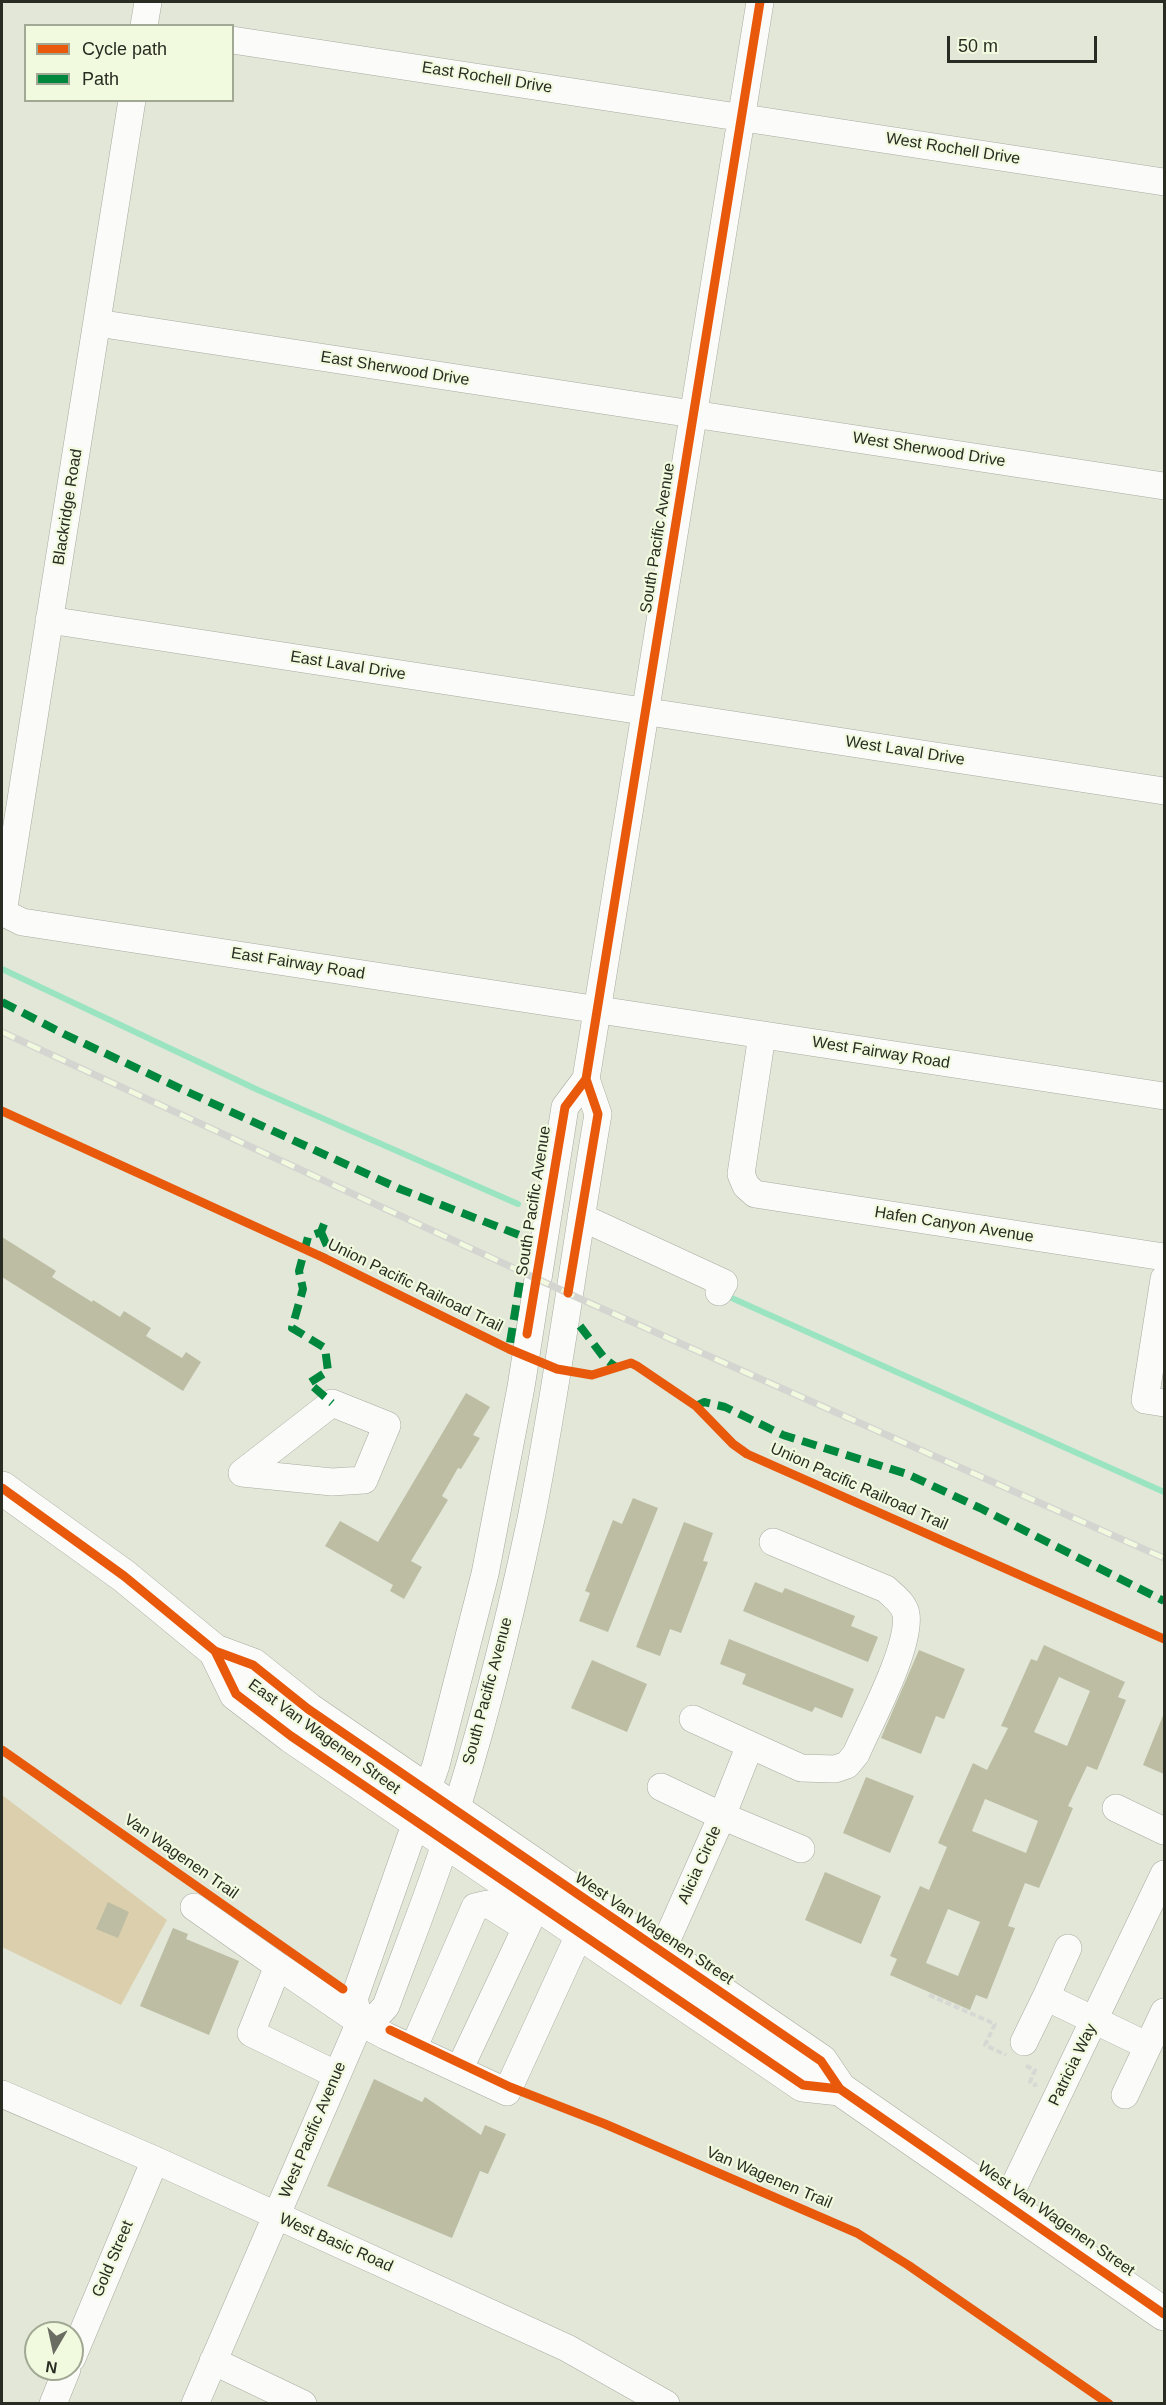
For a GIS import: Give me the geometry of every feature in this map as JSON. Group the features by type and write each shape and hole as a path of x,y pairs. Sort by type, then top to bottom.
{"main road":[{"name":"East Van Wagenen Street","path":"2,1488 115,1569 215,1651 236,1694 291,1736 437,1817"},
{"name":"West Van Wagenen Street","path":"437,1817 532,1916 580,1933 655,1966"},
{"name":"West Van Wagenen Street","path":"437,1817 655,1966 821,2061 840,2089 1164,2314"}],"street":[{"path":"144,24 148,2"},
{"name":"South Pacific Avenue","path":"437,1817 459,1680 498,1512 521,1387 527,1334 565,1107 586,1079 760,2"},
{"name":"East Rochell Drive","path":"234,40 741,117"},
{"name":"Blackridge Road","path":"2,912 132,102"},
{"name":"West Rochell Drive","path":"741,117 1164,182"},
{"name":"East Sherwood Drive","path":"97,323 693,415"},
{"name":"West Sherwood Drive","path":"693,415 1164,486"},
{"name":"East Laval Drive","path":"50,620 646,712"},
{"name":"West Laval Drive","path":"646,712 1164,791"},
{"name":"East Fairway Road","path":"2,912 22,922 597,1010"},
{"name":"West Fairway Road","path":"597,1010 1164,1095"},
{"name":"Hafen Canyon Avenue","path":"762,1035 741,1164 741,1174 746,1186 755,1194 1164,1257"},
{"name":"South Pacific Avenue","path":"437,1817 493,1680 531,1519 598,1114 586,1079"},
{"path":"580,1217 724,1283 719,1292"},
{"path":"1155,1402 1164,1279"},
{"path":"332,1403 387,1425 364,1480 332,1482 242,1473 260,1459 332,1403"},
{"path":"693,1719 801,1768 835,1769 847,1765 856,1754 893,1668 906,1626 906,1611 900,1602 885,1589 773,1542"},
{"name":"Alicia Circle","path":"655,1966 722,1816 750,1745"},
{"path":"661,1787 722,1816 801,1849"},
{"path":"1116,1808 1164,1832"},
{"path":"360,2022 354,1999 437,1817"},
{"name":"Patricia Way","path":"1006,2203 1164,1874"},
{"path":"413,2049 475,1907 488,1904 532,1916 459,2070"},
{"path":"194,1907 360,2022 507,2092 580,1933"},
{"path":"1020,2055 1068,1948"},
{"path":"278,1966 251,2033 337,2075"},
{"path":"1046,1997 1149,2046"},
{"path":"1125,2095 1164,2012"},
{"name":"West Pacific Avenue","path":"195,2403 360,2022"},
{"name":"West Basic Road","path":"2,2094 155,2160 567,2348 666,2403"},
{"name":"Gold Street","path":"84,2329 155,2160"},
{"path":"213,2361 303,2403"},
{"path":"53,2403 62,2381"}],"path":[{"path":"929,1995 995,2024 985,2045 1020,2055 1035,2070 1031,2084 1036,2084 1040,2078"}],"shaded area":[{"path":"2,1795 167,1920 121,2005 2,1947"}],"building":[{"path":"2,1237 56,1271 52,1277 120,1317 124,1311 151,1328 146,1336 182,1358 186,1352 201,1362 183,1391 2,1277"},
{"path":"466,1393 490,1407 473,1435 480,1438 461,1469 458,1468 442,1496 448,1500 411,1561 422,1567 404,1599 390,1591 393,1585 325,1546 340,1521 378,1542"},
{"path":"633,1498 658,1508 608,1632 579,1621 590,1593 585,1591 613,1520 622,1524"},
{"path":"684,1522 713,1533 703,1561 708,1562 681,1633 670,1629 660,1656 636,1647"},
{"path":"755,1582 782,1593 785,1588 855,1616 851,1626 878,1637 868,1662 743,1611"},
{"path":"729,1639 854,1689 842,1718 815,1707 812,1712 742,1684 746,1674 720,1664"},
{"path":"1044,1645 1125,1682 1118,1697 1126,1700 1097,1770 1087,1766 1068,1806 1073,1808 1039,1888 1025,1883 1008,1926 1015,1928 987,1999 976,1995 970,2010 890,1975 897,1959 890,1956 920,1886 929,1890 947,1847 938,1843 973,1763 987,1770 1008,1728 1001,1726 1031,1659 1037,1661","holes":["1059,1677 1090,1691 1067,1746 1034,1732","985,1799 1038,1821 1026,1853 972,1831","948,1909 980,1922 958,1976 926,1963"]},
{"path":"919,1650 965,1669 944,1719 936,1716 921,1754 881,1738"},
{"path":"592,1660 647,1684 627,1732 571,1708"},
{"path":"1164,1713 1164,1774 1143,1765"},
{"path":"866,1777 914,1796 890,1853 843,1833"},
{"path":"825,1872 881,1896 861,1944 805,1920"},
{"path":"108,1902 129,1912 118,1938 96,1929"},
{"path":"173,1928 188,1934 186,1939 239,1961 209,2035 140,2006"},
{"path":"374,2079 422,2102 425,2097 481,2135 485,2125 506,2134 488,2174 480,2171 452,2238 327,2186"}],"waterway":[{"path":"2,969 258,1090 518,1204"},
{"path":"725,1295 1164,1492"}],"railway":[{"path":"2,1032 585,1301 1164,1558"}],"marked path":[{"path":"2,1002 64,1034 400,1189 527,1238 509,1349"},
{"path":"324,1224 321,1232 308,1237 299,1271 303,1289 292,1328 325,1348 328,1371 309,1383 332,1403"},
{"path":"321,1232 327,1246 322,1257"},
{"path":"580,1326 605,1359 616,1367"},
{"path":"696,1406 704,1402 725,1407 783,1435 907,1474 980,1508 1164,1601"}],"cycle path":[{"path":"527,1334 565,1107 586,1079 760,2"},
{"path":"568,1293 598,1114 586,1079"},
{"name":"Union Pacific Railroad Trail","path":"2,1111 322,1257 509,1349 557,1369 592,1375 631,1363 696,1406 733,1444 747,1454 1164,1639"},
{"path":"2,1488 124,1576 215,1651 253,1665 308,1709 821,2061 840,2089 1164,2314"},
{"path":"215,1651 236,1694 291,1736 803,2085 840,2089"},
{"name":"Van Wagenen Trail","path":"2,1750 343,1989"},
{"name":"Van Wagenen Trail","path":"390,2030 510,2087 605,2124 857,2233 908,2265 1109,2404"}]}
